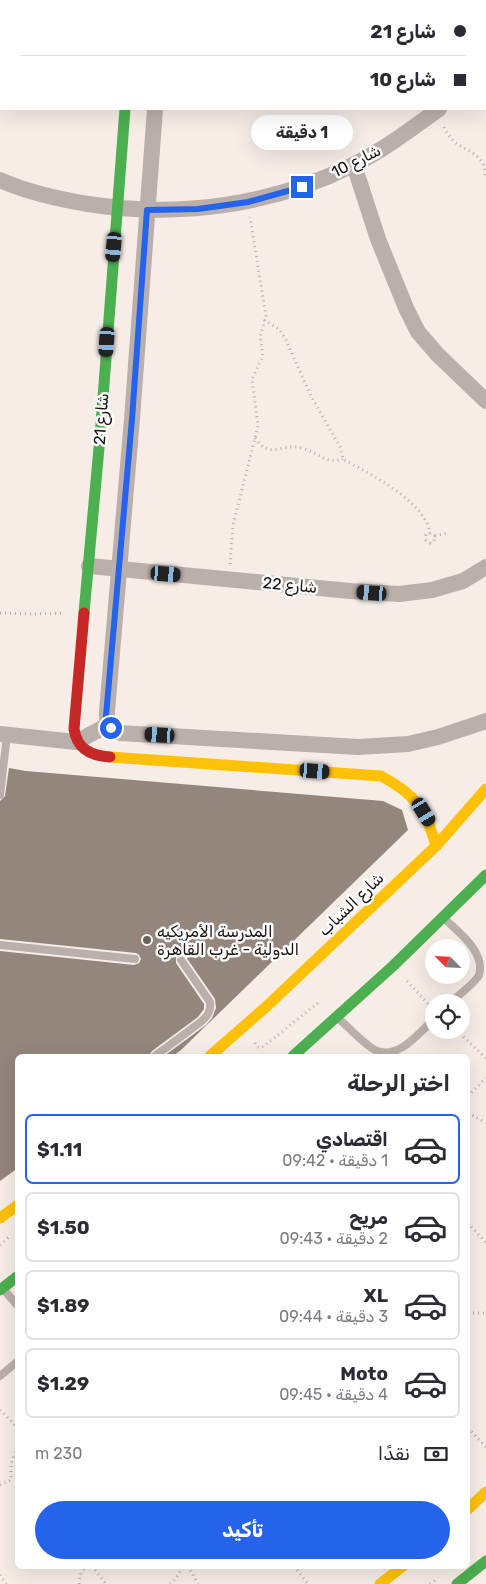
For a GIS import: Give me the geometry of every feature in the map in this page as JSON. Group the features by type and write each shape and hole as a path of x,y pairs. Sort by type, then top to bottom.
{"street":[{"name":"شارع 21","path":"75,736 125,110"},
{"name":"شارع 21","path":"108,718 155,110"},
{"name":"شارع 10","path":"0,180 62,199 117,208 147,210 198,209 248,202 302,187 354,165 441,116"},
{"path":"354,165 378,239 406,308 418,332 438,356 486,401"},
{"name":"شارع 22","path":"89,566 399,594 432,590 463,581 486,566"},
{"path":"4,734 75,736 108,718 111,728 120,733 358,747 408,744 438,737 486,721"},
{"path":"75,736 88,753 104,757 381,776 401,786 418,802 430,822 436,846"},
{"name":"شارع الشباب","path":"212,1054 436,846 486,790"},
{"path":"295,1054 393,966 486,875"},
{"path":"230,1039 234,1053"},
{"path":"0,1218 15,1207"},
{"path":"1,1289 15,1278"},
{"path":"470,1507 486,1492"},
{"path":"457,1584 486,1561"},
{"path":"380,1584 399,1569"}],"lane":[{"path":"0,795 4,734"},
{"path":"443,918 481,956 482,966 479,976 460,994"},
{"path":"0,945 136,959"},
{"path":"158,1054 202,1021 208,1015 210,1009 210,1002 181,960"},
{"path":"337,1018 374,1050 384,1053 395,1052 425,1027"},
{"path":"1,1289 15,1303"},
{"path":"0,1376 15,1364"}],"path":[{"path":"441,116 449,136 478,158 484,167 486,178"},
{"path":"231,580 230,562 233,525 258,426 258,412 252,379 263,356 260,337 266,311 248,202"},
{"path":"264,320 279,329 285,338 311,396 340,447 343,459"},
{"path":"255,437 263,447 272,450 302,447 329,461 343,459 378,478 420,510 429,526 430,533 434,536 447,533"},
{"path":"430,533 426,535 426,540 430,543 434,541 434,536"},
{"path":"0,613 33,614 85,611"},
{"path":"393,966 425,1000"},
{"path":"257,1038 254,1042 256,1046 260,1048 264,1046 324,998"},
{"path":"466,1039 486,1058"},
{"path":"470,1094 486,1078"},
{"path":"470,1114 486,1123"},
{"path":"470,1226 486,1243"},
{"path":"470,1313 486,1313"},
{"path":"0,1410 15,1425"},
{"path":"470,1430 486,1447"},
{"path":"0,1485 11,1480 11,1463 15,1453"},
{"path":"79,1584 81,1572 84,1569"},
{"path":"94,1569 106,1584"},
{"path":"170,1584 178,1576 181,1569"},
{"path":"190,1569 198,1584"},
{"path":"296,1569 308,1584"},
{"path":"0,1575 6,1584"}],"building":[{"name":"المدرسة الأمريكيه الدولية - غرب القاهرة","path":"9,768 383,801 402,810 408,830 181,1050 176,1054 167,1054 206,1025 212,1018 216,1008 215,999 186,957 181,954 176,957 176,963 204,1004 204,1009 198,1017 150,1054 15,1054 15,1170 0,1181 0,951 134,965 139,963 141,959 136,953 0,939 0,801 5,796"}],"traffic: fast":[{"path":"84,613 100,437 125,110"},
{"path":"295,1054 393,966 486,875"},
{"path":"0,1290 15,1278"},
{"path":"457,1584 486,1561"}],"traffic: slow":[{"path":"110,757 381,776 403,789 418,804 428,822 436,846"},
{"path":"212,1054 267,1006 436,846 486,789"},
{"path":"0,1218 15,1207"},
{"path":"470,1507 486,1492"},
{"path":"380,1584 399,1569"}],"traffic: jam":[{"path":"84,613 74,729 78,742 86,750 97,755 110,757"}],"place":[{"name":"المدرسة الأمريكيه الدولية - غرب القاهرة","path":"147,940"}],"route":[{"path":"111,728 108,725 106,716 120,569 147,210 198,209 248,202 302,187"}]}
